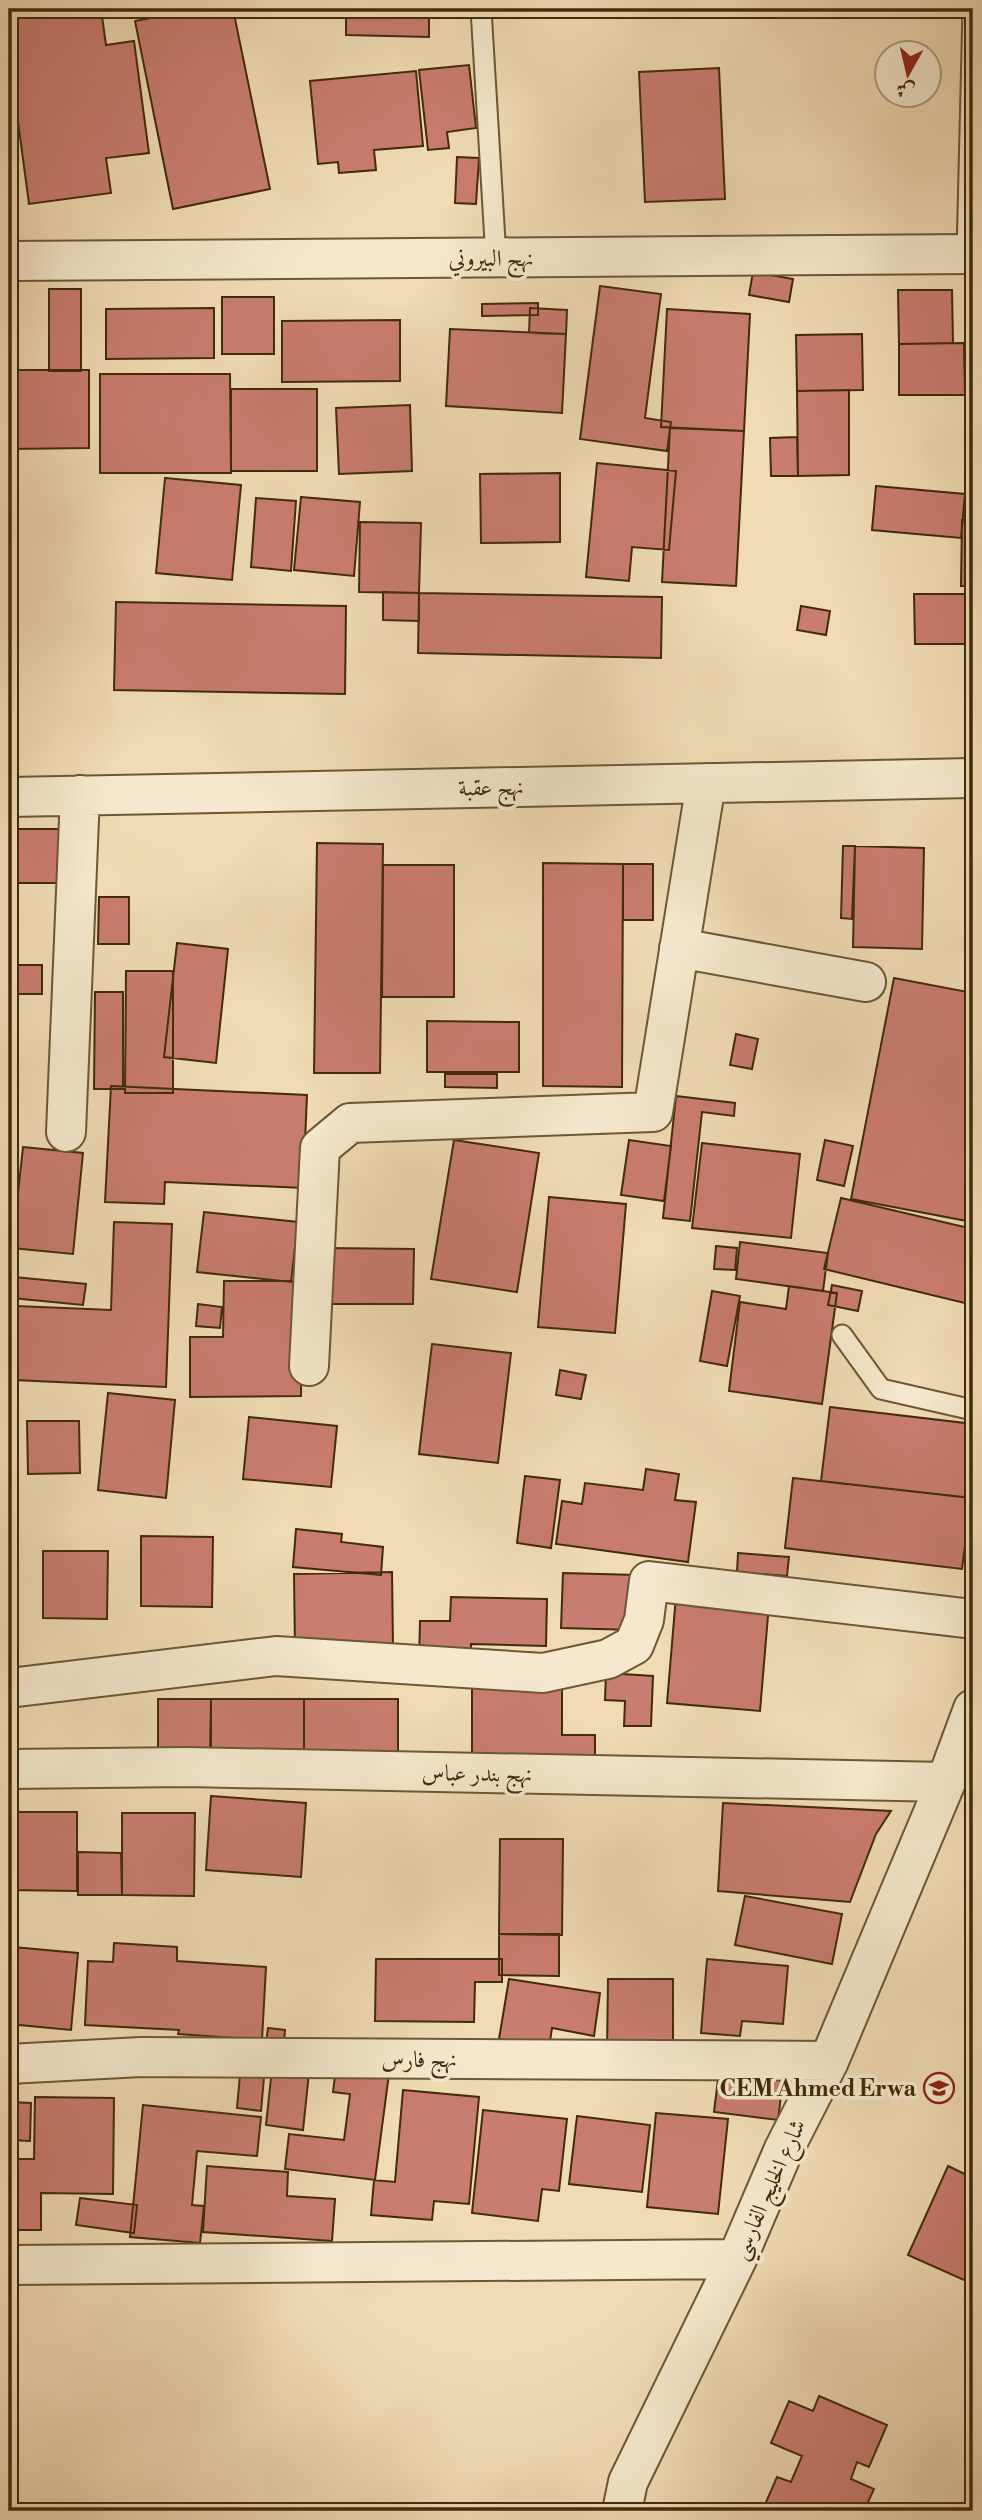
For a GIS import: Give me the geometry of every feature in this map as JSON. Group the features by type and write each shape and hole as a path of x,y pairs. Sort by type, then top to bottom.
{"street":[{"name":"نهج البيروني","path":"9,261 970,254"},
{"name":"نهج عقبة","path":"9,796 973,778"},
{"path":"309,1366 320,1148 350,1123 653,1112 706,783"},
{"path":"66,1132 80,795"},
{"path":"679,947 866,982"},
{"path":"9,1688 276,1656 544,1673 608,1659 634,1644 644,1620 649,1581 973,1619"},
{"name":"شارع الخليج الفارسي","path":"622,2511 628,2482 737,2259 783,2149 829,2061 946,1782 973,1709"},
{"name":"نهج بندر عباس","path":"9,1769 186,1767 946,1782"},
{"name":"نهج فارس","path":"9,2064 141,2057 829,2061"},
{"path":"9,2265 737,2259"}],"lane":[{"path":"481,9 496,258"},
{"path":"970,254 973,9"},
{"path":"842,1335 881,1389 973,1410"}],"building":[{"path":"66,9 101,9 106,45 134,41 149,153 106,158 111,193 29,204 9,54 9,19"},
{"path":"198,9 233,9 270,189 173,209 135,21"},
{"path":"346,9 429,9 429,37 346,35"},
{"path":"469,65 476,128 447,132 449,148 428,150 419,70"},
{"path":"719,68 725,199 645,202 639,72"},
{"path":"416,71 423,146 374,150 376,170 339,173 338,162 318,164 310,81"},
{"path":"457,157 479,158 476,204 455,203"},
{"path":"753,272 793,279 789,302 749,295"},
{"path":"600,286 661,294 645,418 671,422 667,451 580,439"},
{"path":"49,289 81,289 81,371 49,371"},
{"path":"898,290 952,290 953,343 899,344"},
{"path":"222,297 274,297 274,354 222,354"},
{"path":"538,303 538,315 482,316 482,304"},
{"path":"214,308 214,358 106,359 106,309"},
{"path":"530,308 567,310 566,334 529,333"},
{"path":"667,309 750,314 744,431 661,427"},
{"path":"400,320 400,381 282,382 282,321"},
{"path":"450,329 566,334 562,413 446,406"},
{"path":"862,334 863,390 797,391 796,335"},
{"path":"964,343 965,395 899,395 899,344"},
{"path":"9,370 89,370 89,448 9,449"},
{"path":"100,374 230,374 231,473 100,473"},
{"path":"231,389 317,389 317,471 231,471"},
{"path":"849,390 849,475 798,476 797,391"},
{"path":"410,405 412,471 339,474 336,408"},
{"path":"670,428 744,431 736,586 662,582"},
{"path":"797,437 798,476 771,476 770,438"},
{"path":"597,463 676,471 669,550 632,547 629,581 586,577"},
{"path":"560,473 560,542 481,543 480,474"},
{"path":"165,478 241,485 232,580 156,573"},
{"path":"876,486 965,494 961,538 872,530"},
{"path":"301,497 360,502 354,576 294,570"},
{"path":"256,498 296,501 291,571 251,567"},
{"path":"962,520 973,520 973,586 961,586"},
{"path":"360,522 421,523 419,593 359,592"},
{"path":"383,592 419,593 419,621 383,620"},
{"path":"419,593 662,597 661,658 418,653"},
{"path":"914,594 973,594 973,644 915,644"},
{"path":"116,602 346,606 345,694 114,690"},
{"path":"801,606 830,611 826,635 797,630"},
{"path":"9,829 65,829 65,883 9,883"},
{"path":"317,843 383,844 380,1073 314,1073"},
{"path":"843,846 855,846 852,919 841,918"},
{"path":"855,846 924,848 922,949 853,947"},
{"path":"543,863 623,864 622,1087 543,1086"},
{"path":"623,864 653,864 653,920 623,920"},
{"path":"383,865 454,865 454,997 382,997"},
{"path":"99,897 129,897 129,944 98,944"},
{"path":"177,943 228,949 216,1063 164,1057"},
{"path":"9,965 42,965 42,994 9,994"},
{"path":"126,971 173,971 173,1093 125,1093"},
{"path":"894,978 973,993 973,1189 967,1221 851,1199"},
{"path":"95,992 123,992 123,1089 94,1089"},
{"path":"427,1021 519,1022 519,1072 427,1072"},
{"path":"736,1034 758,1039 752,1069 730,1065"},
{"path":"445,1074 497,1074 497,1088 445,1087"},
{"path":"9,1079 13,1079 12,1104 9,1104"},
{"path":"111,1086 307,1095 303,1188 165,1182 164,1204 105,1202"},
{"path":"676,1096 735,1103 734,1116 702,1112 690,1221 663,1218"},
{"path":"454,1140 539,1153 517,1292 431,1279"},
{"path":"629,1140 671,1146 664,1201 621,1195"},
{"path":"825,1140 853,1146 844,1186 817,1180"},
{"path":"702,1143 800,1154 791,1238 692,1228"},
{"path":"23,1147 83,1153 73,1254 12,1248"},
{"path":"549,1197 626,1204 615,1333 538,1327"},
{"path":"841,1198 973,1229 973,1305 824,1269"},
{"path":"204,1212 298,1222 291,1282 197,1272"},
{"path":"114,1222 172,1224 166,1387 14,1380 17,1306 111,1310"},
{"path":"740,1242 828,1253 823,1291 736,1279"},
{"path":"716,1246 737,1248 735,1270 714,1269"},
{"path":"327,1248 414,1249 413,1304 326,1304"},
{"path":"14,1277 86,1284 83,1305 12,1298"},
{"path":"224,1281 302,1281 301,1396 190,1397 190,1337 223,1337"},
{"path":"832,1285 862,1291 858,1311 828,1305"},
{"path":"789,1286 837,1293 822,1404 729,1391 740,1302 786,1309"},
{"path":"712,1291 740,1296 727,1366 700,1361"},
{"path":"198,1304 222,1307 220,1328 196,1326"},
{"path":"432,1344 511,1353 498,1463 419,1454"},
{"path":"560,1370 586,1375 581,1399 556,1395"},
{"path":"108,1393 175,1400 166,1498 98,1490"},
{"path":"830,1407 973,1424 971,1498 821,1481"},
{"path":"249,1417 337,1426 331,1487 243,1479"},
{"path":"27,1421 79,1421 80,1473 28,1474"},
{"path":"646,1469 679,1474 675,1500 696,1502 688,1562 556,1544 562,1501 582,1504 585,1483 643,1490"},
{"path":"525,1476 560,1480 551,1548 517,1543"},
{"path":"793,1478 971,1498 962,1569 785,1548"},
{"path":"296,1529 342,1534 341,1542 383,1547 381,1575 293,1567"},
{"path":"141,1536 213,1537 212,1607 141,1606"},
{"path":"43,1551 108,1551 107,1619 43,1618"},
{"path":"738,1553 789,1557 787,1576 737,1572"},
{"path":"392,1572 393,1647 295,1649 294,1574"},
{"path":"563,1573 637,1575 635,1630 561,1628"},
{"path":"676,1596 769,1604 760,1711 667,1703"},
{"path":"451,1597 547,1599 546,1646 471,1644 471,1663 419,1661 420,1621 450,1621"},
{"path":"606,1673 653,1676 651,1726 624,1726 625,1701 605,1700"},
{"path":"472,1681 562,1681 562,1735 595,1735 595,1765 472,1765"},
{"path":"158,1699 211,1699 210,1757 158,1757"},
{"path":"211,1699 304,1699 304,1765 211,1764"},
{"path":"304,1699 398,1699 398,1765 304,1765"},
{"path":"211,1796 306,1803 301,1877 206,1870"},
{"path":"723,1803 891,1811 876,1834 850,1902 718,1891"},
{"path":"9,1812 77,1812 77,1891 9,1890"},
{"path":"122,1813 195,1813 194,1896 122,1895"},
{"path":"500,1839 563,1839 562,1935 499,1934"},
{"path":"78,1852 121,1853 122,1895 78,1895"},
{"path":"745,1896 842,1914 832,1964 735,1945"},
{"path":"499,1934 559,1934 559,1976 499,1975"},
{"path":"114,1943 177,1947 177,1961 266,1967 262,2040 178,2034 179,2030 85,2025 88,1961 113,1962"},
{"path":"13,1947 78,1953 71,2030 9,2024 9,1971"},
{"path":"376,1959 502,1959 502,1982 475,1982 474,2022 375,2021"},
{"path":"707,1959 788,1966 783,2024 742,2021 740,2036 701,2033"},
{"path":"509,1979 600,1993 594,2036 552,2028 549,2048 499,2039"},
{"path":"608,1979 673,1979 673,2053 607,2053"},
{"path":"268,2028 285,2030 283,2053 265,2051"},
{"path":"720,2063 784,2071 778,2120 714,2112"},
{"path":"241,2064 265,2066 261,2111 237,2108"},
{"path":"336,2068 389,2074 375,2180 285,2169 289,2134 344,2140 350,2094 333,2092"},
{"path":"272,2069 309,2073 303,2130 266,2125"},
{"path":"403,2090 479,2097 469,2204 434,2201 432,2220 371,2215 374,2180 395,2182"},
{"path":"35,2097 114,2098 113,2194 41,2193 41,2230 9,2230 9,2159 34,2159"},
{"path":"9,2102 31,2103 30,2141 9,2140"},
{"path":"143,2105 261,2117 257,2156 197,2151 192,2205 204,2206 200,2243 130,2237"},
{"path":"483,2110 567,2119 559,2191 542,2189 538,2221 472,2213"},
{"path":"656,2113 728,2119 718,2214 647,2207"},
{"path":"577,2116 650,2125 642,2192 569,2184"},
{"path":"207,2166 288,2172 287,2196 335,2199 332,2241 203,2232"},
{"path":"948,2166 973,2178 973,2284 908,2255"},
{"path":"80,2198 137,2205 134,2233 76,2225"},
{"path":"819,2396 887,2425 869,2467 857,2462 851,2479 874,2489 864,2511 763,2509 777,2477 791,2482 802,2456 771,2443 789,2401 813,2411"}],"place":[{"name":"CEM Ahmed Erwa","path":"939,2088"}]}
